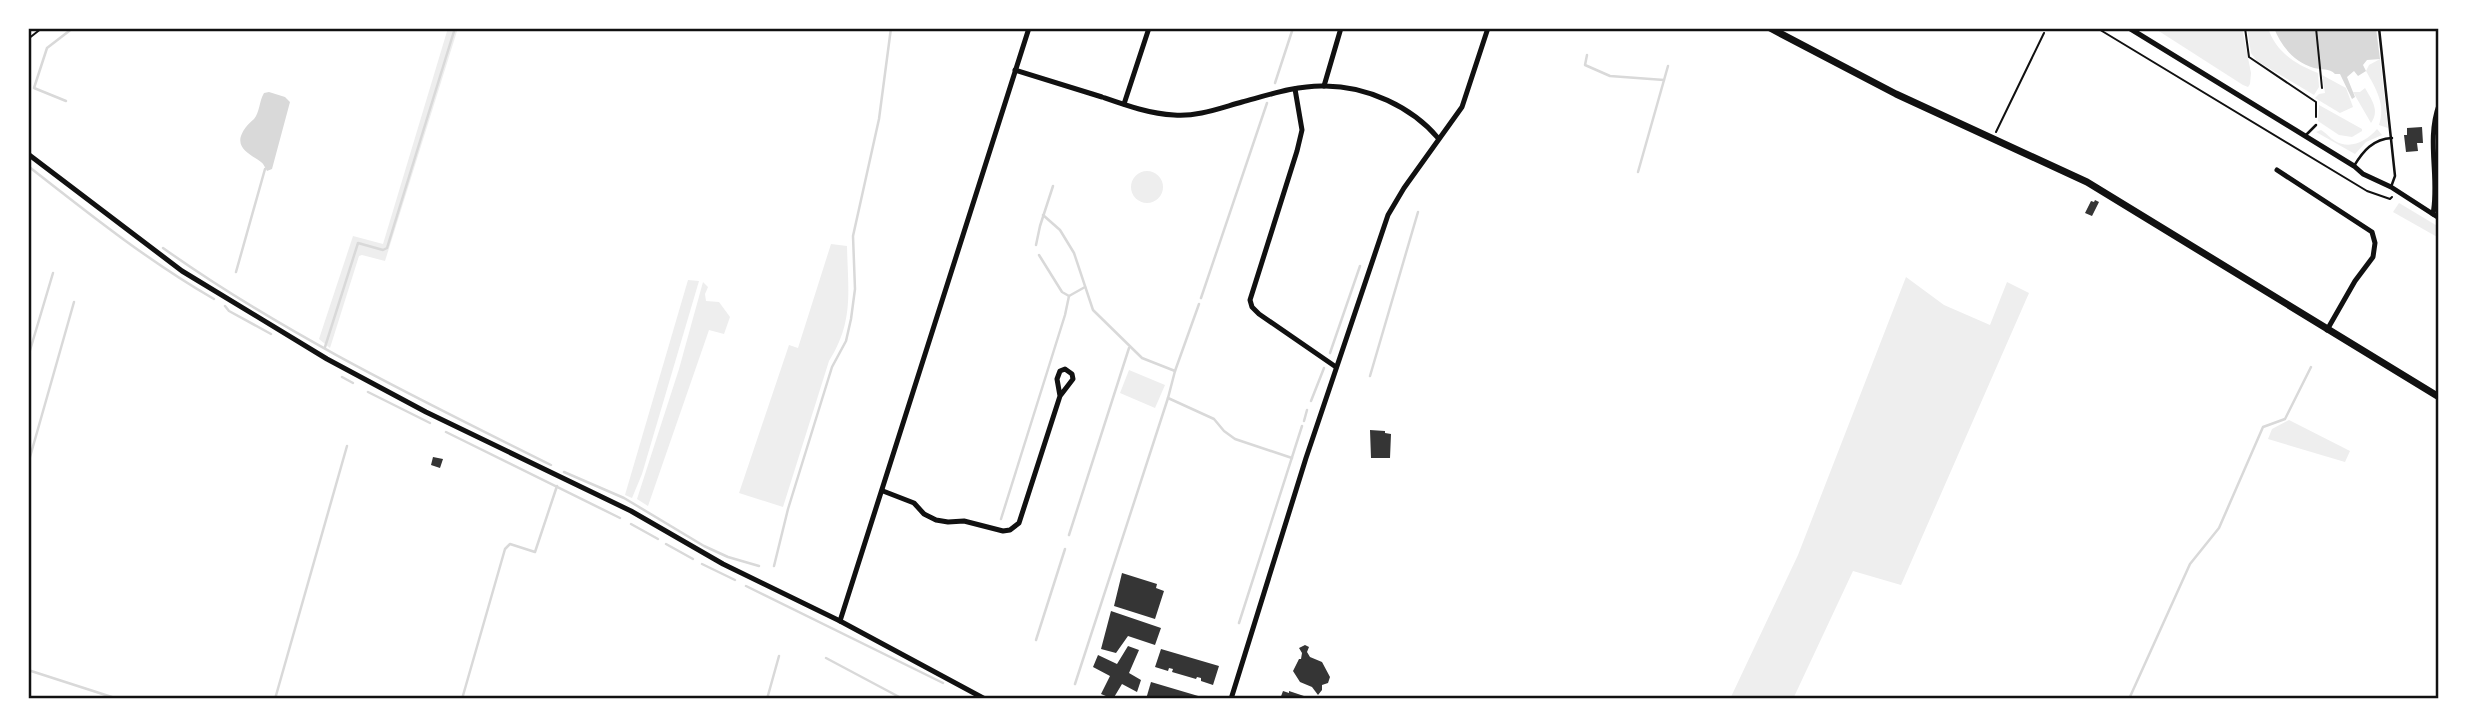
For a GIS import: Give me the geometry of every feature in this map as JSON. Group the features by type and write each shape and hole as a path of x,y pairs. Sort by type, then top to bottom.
{"street":[{"path":"840,621 1029,28"},
{"path":"1124,104 1149,28"},
{"path":"1324,86 1341,28"},
{"path":"1231,699 1336,367 1388,215 1438,138 1462,107 1488,28"},
{"path":"1770,28 1896,94 2087,182 2439,397"},
{"path":"2129,28 2373,180 2391,187 2436,216"},
{"path":"1016,70 1124,104 1176,116 1201,113 1295,89 1324,86 1361,91 1396,105 1429,127 1438,138"},
{"path":"1295,89 1302,130 1250,300 1252,307 1259,314 1336,367"},
{"path":"2436,216 2432,138 2439,105"},
{"path":"28,154 182,271 327,359 426,412 631,511 723,565 840,621 985,699"},
{"path":"2277,170 2372,232 2374,237 2373,257 2355,281 2327,330"},
{"path":"883,491 914,503 924,514 936,520 964,521 1003,531 1015,528 1022,515 1060,396 1073,379 1072,373 1065,369 1060,371 1057,379 1060,396"}],"lane":[{"path":"2379,28 2395,176 2391,187"},
{"path":"2305,136 2316,125"},
{"path":"2354,166 2375,142 2392,138"}],"path":[{"path":"28,39 42,28"},
{"path":"2097,28 2367,191 2390,199"},
{"path":"2245,28 2249,57 2316,102 2316,125"},
{"path":"2316,28 2322,88"},
{"path":"1992,139 2044,33"}],"shaded area":[{"path":"448,28 458,28 385,261 359,256 330,348 319,339 353,236 383,244"},
{"path":"2154,28 2242,28 2251,73 2250,84 2248,87 2243,85"},
{"path":"2247,28 2268,28 2276,44 2287,56 2318,73 2319,87 2314,95 2257,61 2251,53"},
{"path":"2274,28 2376,28 2380,59 2367,60 2363,65 2366,71 2358,76 2354,71 2347,77 2355,97 2352,99 2340,74 2300,62 2284,47"},
{"path":"2380,59 2388,128 2379,125 2381,103 2366,71 2369,65"},
{"path":"2322,75 2346,88 2353,107 2340,113 2315,98 2325,93"},
{"path":"2365,88 2375,110 2371,123 2353,92 2360,92"},
{"path":"264,93 285,97 290,102 272,169 267,171 262,163 243,149 240,140 246,127 256,116"},
{"path":"2319,105 2362,131 2352,137 2339,135 2318,121"},
{"path":"2377,129 2382,135 2366,142 2355,154 2316,132 2321,130 2335,141 2346,145 2363,140"},
{"path":"1147,171 1159,175 1163,187 1159,199 1147,203 1135,199 1131,187 1135,175"},
{"path":"2399,203 2439,227 2439,238 2393,212"},
{"path":"831,244 847,246 846,319 829,361 783,507 739,493 789,345 798,348"},
{"path":"1906,277 1944,305 1990,325 2007,282 2029,293 1901,585 1853,571 1793,699 1730,699 1798,555"},
{"path":"688,280 699,281 642,474 632,498 625,495"},
{"path":"703,282 708,287 706,301 719,302 730,317 724,334 709,330 648,506 637,499 679,369"},
{"path":"1129,370 1165,385 1155,408 1120,393"},
{"path":"2289,420 2350,451 2345,462 2268,439 2272,429"}],"building":[{"path":"2422,127 2423,143 2417,143 2418,151 2406,152 2404,135 2407,135 2407,128"},
{"path":"2091,201 2099,202 2092,216 2085,213"},
{"path":"1370,430 1391,434 1390,458 1371,458"},
{"path":"433,457 443,459 440,468 431,465"},
{"path":"1122,573 1157,584 1156,588 1164,591 1155,619 1114,606"},
{"path":"1111,611 1161,628 1155,645 1128,636 1116,653 1101,649"},
{"path":"1305,645 1309,647 1307,652 1310,657 1322,662 1330,677 1328,683 1322,685 1318,695 1312,687 1300,682 1293,671 1301,659 1299,648"},
{"path":"1128,646 1139,650 1129,673 1141,680 1137,692 1122,684 1113,699 1101,694 1110,676 1093,667 1098,655 1117,664"},
{"path":"1161,649 1219,666 1213,685 1201,681 1201,678 1172,672 1173,669 1169,668 1168,671 1155,667"},
{"path":"1151,682 1205,698 1205,699 1146,699"},
{"path":"1283,691 1304,696 1303,699 1280,699"}],"waterway":[{"path":"66,101 34,88 47,48 73,28"},
{"path":"325,347 358,243 383,250 387,248 455,28"},
{"path":"774,566 788,509 832,367 846,341 851,319 855,289 853,236 879,119 891,28"},
{"path":"1275,83 1293,28"},
{"path":"1587,55 1585,65 1610,76 1664,80"},
{"path":"1638,172 1668,66"},
{"path":"1201,298 1267,103"},
{"path":"28,166 142,253 214,299"},
{"path":"236,272 265,169"},
{"path":"1036,245 1053,186"},
{"path":"1370,376 1418,212"},
{"path":"1043,215 1060,230 1074,253 1093,310 1142,358 1175,371"},
{"path":"163,248 304,337 551,465"},
{"path":"1039,255 1062,292 1069,296 1085,287"},
{"path":"1330,353 1360,266"},
{"path":"28,357 53,273"},
{"path":"1001,519 1069,296"},
{"path":"28,464 74,302"},
{"path":"1075,684 1199,304"},
{"path":"225,306 229,311 271,334"},
{"path":"1069,535 1129,348"},
{"path":"2129,699 2190,564 2219,528 2263,427 2285,419 2311,367"},
{"path":"1311,401 1324,368"},
{"path":"342,377 353,383"},
{"path":"368,392 430,423"},
{"path":"1168,398 1214,419 1235,439 1292,458"},
{"path":"1304,421 1307,410"},
{"path":"1239,623 1302,426"},
{"path":"446,432 620,518"},
{"path":"275,699 347,446"},
{"path":"564,472 624,498 704,546 728,557 759,566"},
{"path":"462,699 505,549 510,544 535,552 557,486"},
{"path":"631,524 658,539"},
{"path":"666,544 693,559"},
{"path":"1036,640 1065,549"},
{"path":"702,564 735,580"},
{"path":"746,586 943,683"},
{"path":"767,699 779,656"},
{"path":"826,658 903,699"},
{"path":"28,670 118,699"}]}
